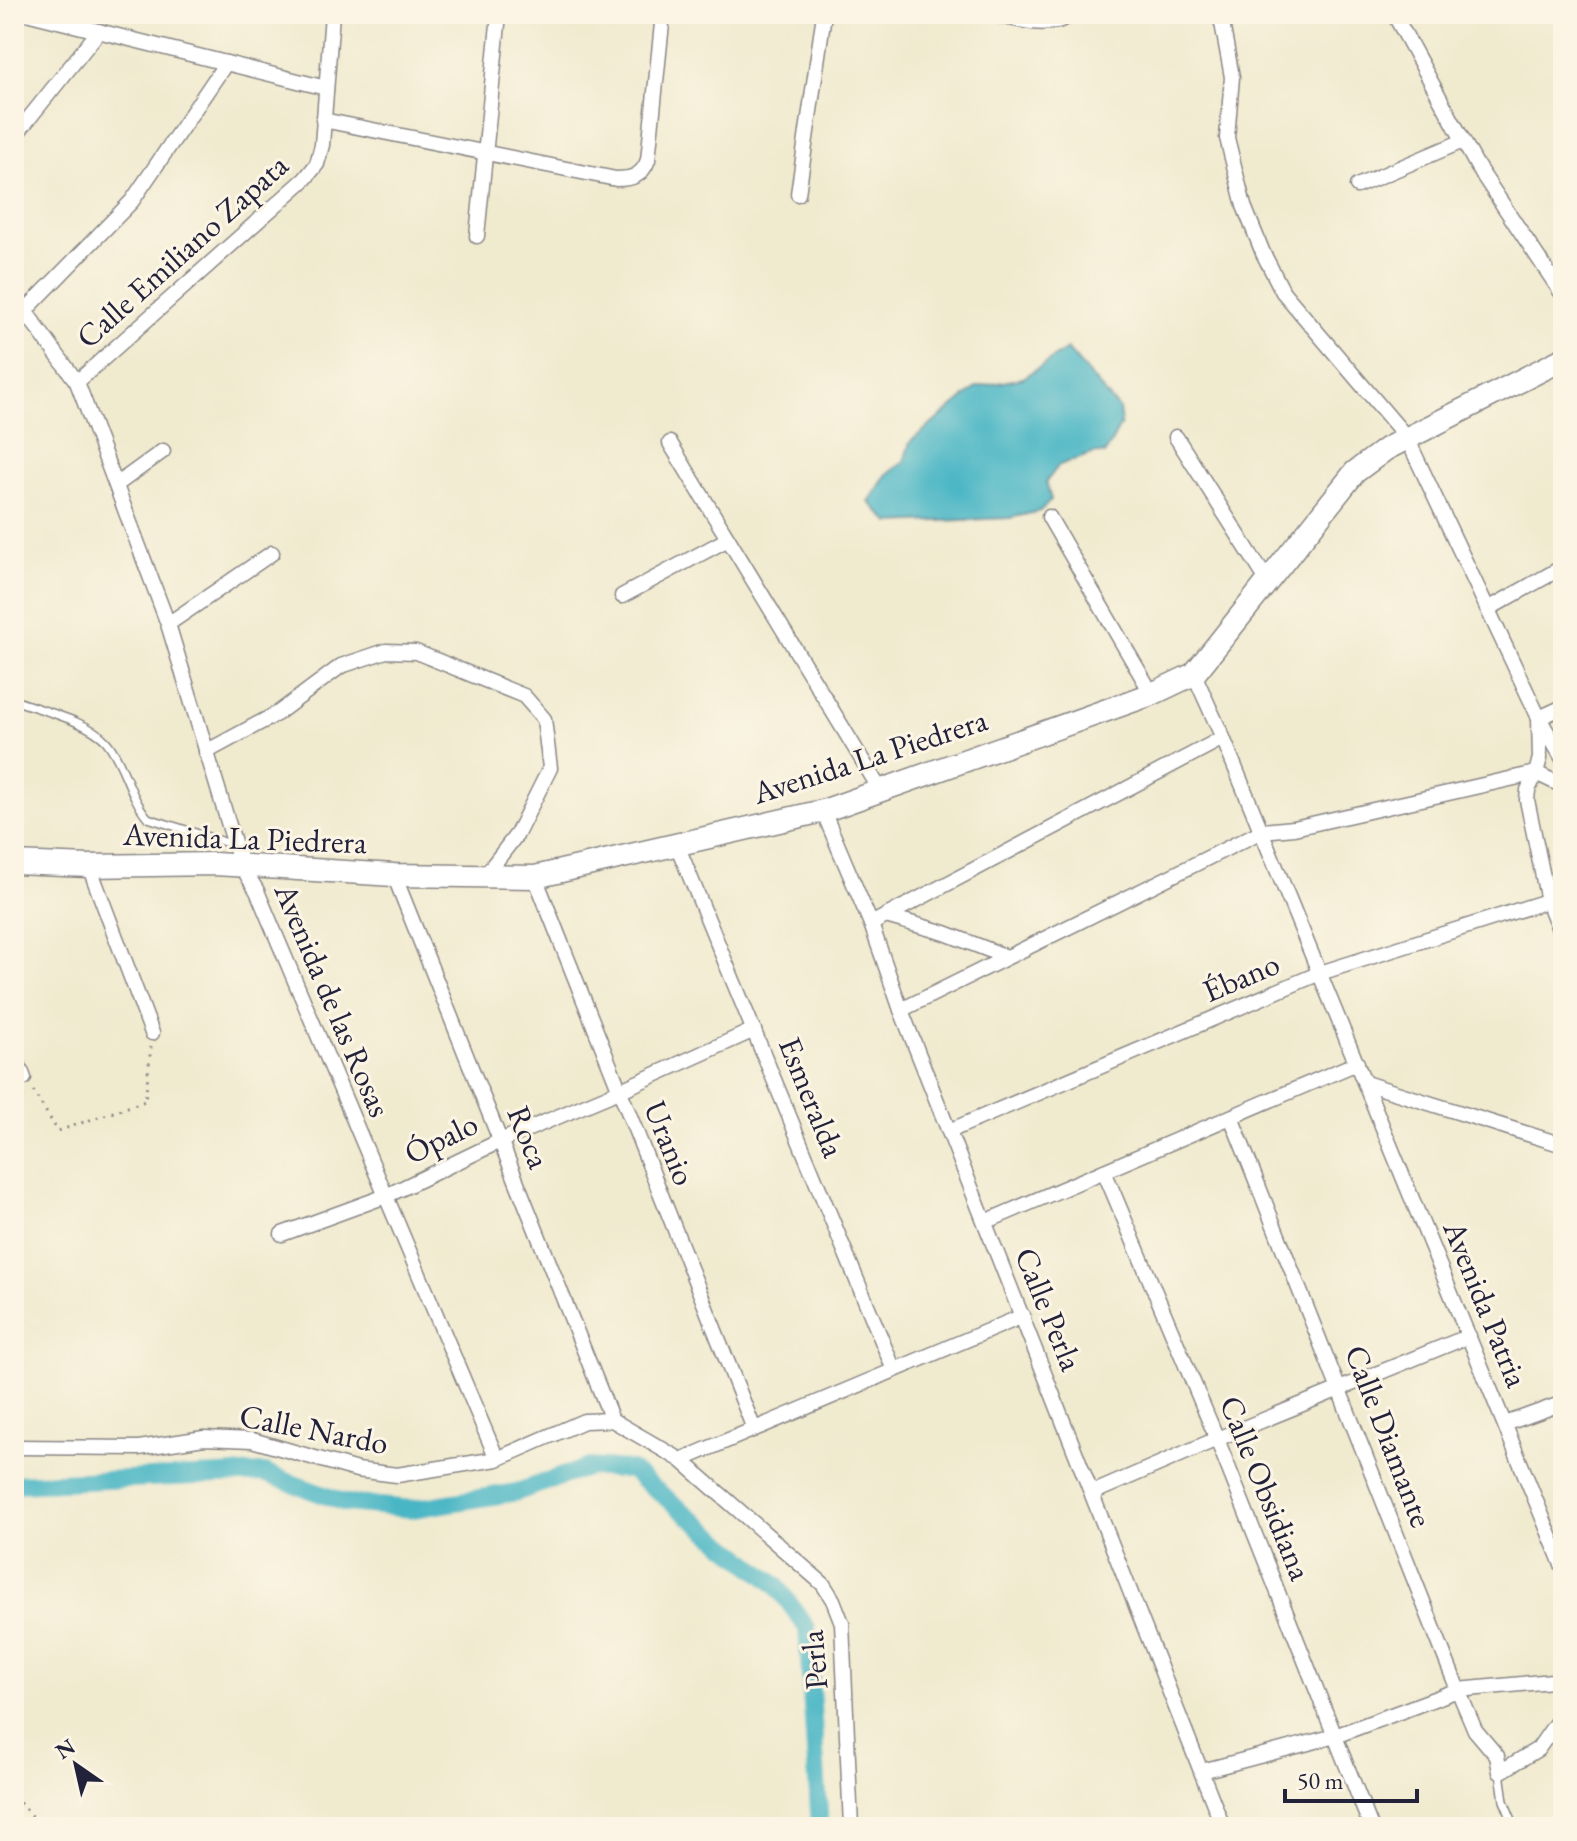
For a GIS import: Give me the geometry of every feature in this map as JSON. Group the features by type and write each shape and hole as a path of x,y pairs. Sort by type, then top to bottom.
{"street":[{"path":"30,14 326,88"},
{"name":"Calle Emiliano Zapata","path":"77,382 305,179 317,164 332,14"},
{"path":"477,236 499,14"},
{"path":"323,120 616,179 638,176 645,170 648,160 663,14"},
{"path":"798,194 824,14"},
{"path":"992,14 1048,23 1065,20 1073,14"},
{"path":"1217,14 1222,23 1232,77 1227,138 1244,206 1263,253 1283,292 1407,438 1539,718 1563,759"},
{"path":"1394,14 1477,166 1563,295"},
{"path":"14,137 99,31"},
{"path":"20,306 132,201 226,63"},
{"path":"1357,186 1463,141"},
{"name":"Avenida de las Rosas","path":"20,306 77,382 168,624 237,855 257,891 497,1459"},
{"name":"Avenida La Piedrera","path":"14,863 89,866 237,855 394,875 535,877 823,811 1152,694 1194,674 1355,472 1386,449 1563,359"},
{"path":"1176,437 1268,582"},
{"path":"670,443 881,791"},
{"path":"116,485 163,451"},
{"path":"1049,517 1152,694"},
{"path":"622,596 728,539"},
{"path":"168,624 272,553"},
{"path":"1488,609 1563,567"},
{"path":"206,752 278,713 341,666 386,651 416,652 524,696 544,719 550,768 517,834 484,877"},
{"name":"Avenida Patria","path":"1194,674 1262,831 1563,1567"},
{"path":"1539,718 1563,707"},
{"path":"1539,718 1540,758 1527,800 1548,901 1563,940"},
{"path":"871,924 1223,738"},
{"path":"901,1010 1262,831 1294,828 1536,773 1563,786"},
{"name":"Calle Perla","path":"823,811 871,924 901,1010 1223,1827"},
{"name":"Esmeralda","path":"677,845 894,1370"},
{"path":"89,866 152,1033"},
{"name":"Roca","path":"394,875 612,1420"},
{"name":"Uranio","path":"535,877 754,1429"},
{"name":"Ébano","path":"949,1131 1320,973 1563,896"},
{"path":"886,916 945,933 1007,957"},
{"name":"Ópalo","path":"282,1234 386,1196 500,1141 754,1030"},
{"path":"14,1054 24,1078"},
{"path":"985,1222 1357,1063"},
{"path":"1365,1083 1562,1146"},
{"name":"Calle Diamante","path":"1231,1117 1458,1690 1475,1730 1497,1756 1500,1772"},
{"name":"Calle Obsidiana","path":"1104,1171 1217,1439 1371,1827"},
{"path":"612,1420 681,1460 1023,1316"},
{"path":"1092,1493 1469,1336"},
{"path":"1505,1424 1563,1403"},
{"name":"Calle Nardo","path":"14,1447 139,1448 204,1438 252,1440 357,1470 397,1475 497,1459 584,1421 612,1420"},
{"name":"Perla","path":"681,1460 823,1584 833,1600 842,1623 851,1827"},
{"path":"1202,1771 1335,1736 1458,1690 1563,1680"},
{"path":"1500,1772 1538,1749 1563,1713"}],"lane":[{"path":"14,700 91,729 107,742 139,808 148,818 237,855"},
{"name":"Calle Diamante","path":"1500,1772 1504,1801 1515,1827"}],"path":[{"path":"24,1078 58,1131 145,1101 152,1033"},
{"path":"14,1797 42,1827"}],"water":[{"path":"1067,349 1119,409 1121,424 1105,454 1095,453 1059,465 1046,482 1051,500 1040,511 1010,518 890,523 869,502 887,474 904,462 910,442 977,387 1023,378"}],"waterway":[{"path":"14,1484 264,1473 346,1503 412,1509 517,1492 589,1467 631,1470 777,1586 807,1628 820,1827"}]}
